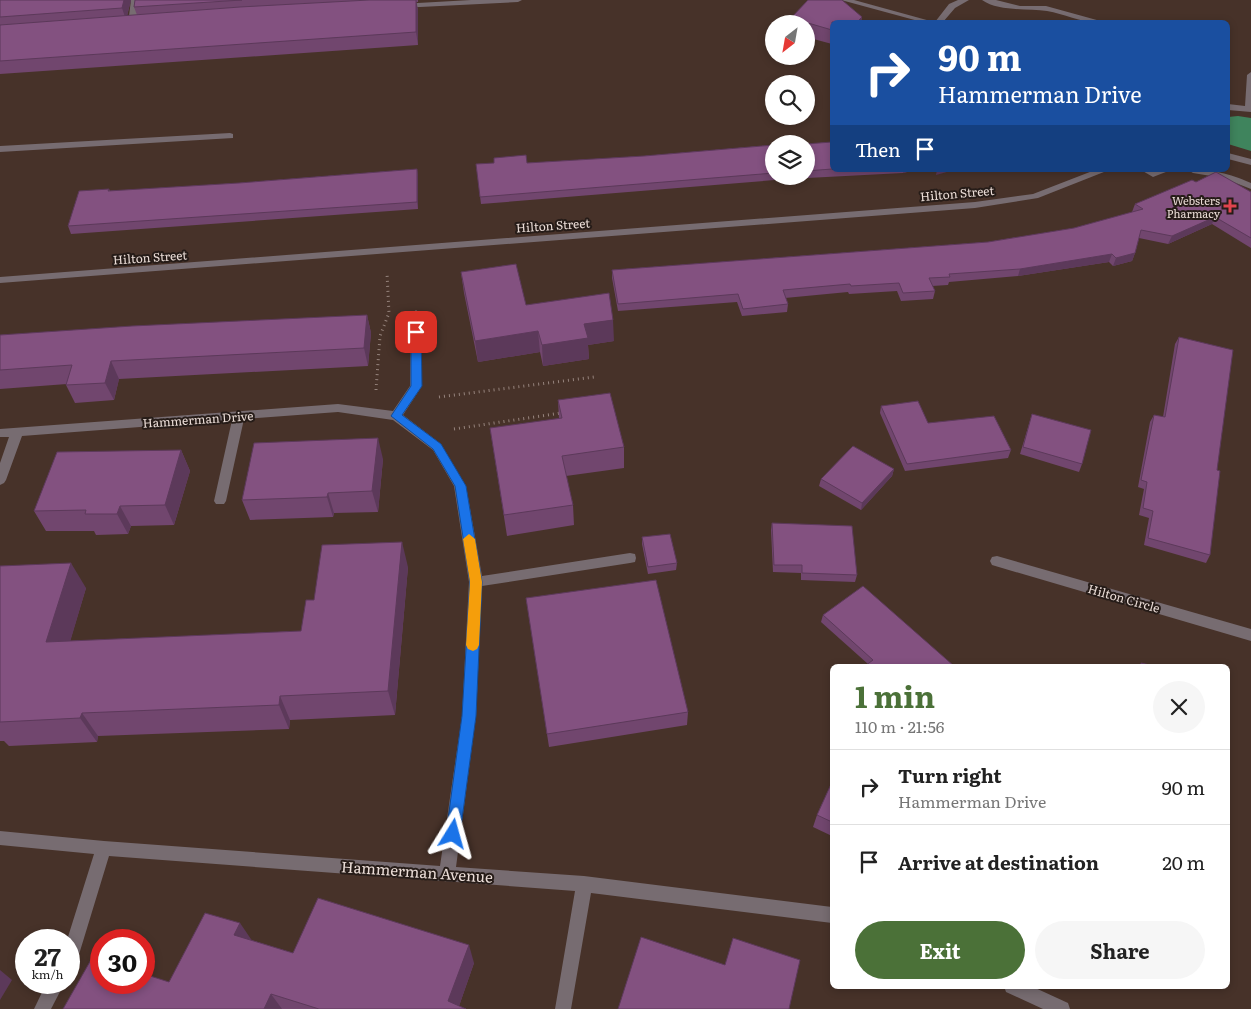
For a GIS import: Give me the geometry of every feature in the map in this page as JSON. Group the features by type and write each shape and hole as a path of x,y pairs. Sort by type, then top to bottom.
{"street":[{"path":"132,24 135,0"},
{"path":"388,7 518,0"},
{"path":"845,0 922,20"},
{"path":"941,20 952,6 961,0"},
{"path":"986,0 1020,8 1046,8 1092,20"},
{"path":"123,25 141,23"},
{"path":"1230,107 1250,108 1251,74"},
{"path":"0,149 230,136"},
{"path":"1230,157 1250,162"},
{"name":"Hilton Street","path":"0,280 1009,201 1034,196 1099,172"},
{"path":"1206,172 1226,175 1251,186"},
{"path":"396,416 416,386 416,314"},
{"name":"Hammerman Drive","path":"0,433 338,408 396,416 437,446 460,486 476,582 469,716 447,873"},
{"path":"220,501 239,416"},
{"path":"0,480 17,432"},
{"path":"476,582 630,558"},
{"name":"Hilton Circle","path":"997,561 1251,635"},
{"name":"Hammerman Avenue","path":"0,838 104,848 584,884 830,915"},
{"path":"79,929 104,848"},
{"path":"562,1009 584,884"},
{"path":"1019,989 1062,1009"},
{"path":"42,1009 50,994"}],"path":[{"path":"374,413 380,336 389,313 386,251"},
{"path":"406,401 594,377"},
{"path":"421,434 565,412"}],"green space":[{"path":"1230,117 1251,118 1251,151 1230,145"}],"building":[{"path":"0,0 124,0 122,8 0,17"},
{"path":"135,0 242,0 134,7"},
{"path":"369,0 416,0 416,32 0,61 0,25 240,7"},
{"path":"808,0 842,0 862,17 859,20 830,20 830,29 815,25 815,15 794,15"},
{"path":"830,142 830,169 815,170 815,143"},
{"path":"765,146 765,174 480,197 476,164 494,163 494,158 526,155 527,163"},
{"path":"417,169 417,202 68,226 79,191 239,183"},
{"path":"1216,172 1251,192 1251,238 1215,217 1172,236 1141,230 1135,253 1116,258 1112,254 1020,269 949,274 950,277 929,278 935,291 903,293 899,283 851,286 850,284 783,290 788,304 743,309 738,294 618,304 612,270 988,242 1074,228 1143,209 1135,204 1192,180 1196,182"},
{"path":"516,264 526,305 609,293 613,320 584,324 588,338 542,345 538,331 475,341 461,272"},
{"path":"367,315 364,348 111,361 105,383 66,385 72,365 0,370 0,335 132,326"},
{"path":"1179,337 1233,350 1217,470 1220,471 1210,555 1148,538 1153,511 1143,508 1147,482 1141,480 1154,415 1165,417"},
{"path":"610,393 624,447 562,456 573,505 504,515 490,428 562,418 558,400"},
{"path":"918,401 928,423 994,416 1011,450 907,464 881,406"},
{"path":"1032,414 1091,430 1082,464 1023,447"},
{"path":"378,438 372,491 328,493 327,497 242,500 254,443"},
{"path":"853,446 894,469 862,503 821,479"},
{"path":"181,450 165,505 120,506 117,514 85,514 86,510 34,511 57,452"},
{"path":"772,523 852,526 857,575 802,573 802,565 774,565"},
{"path":"670,534 677,563 648,567 642,537"},
{"path":"402,542 388,691 280,696 279,705 82,713 80,718 0,722 0,566 71,563 46,642 301,631 306,600 314,600 322,545"},
{"path":"656,580 688,712 547,734 526,598"},
{"path":"863,586 952,664 868,664 873,660 823,615"},
{"path":"830,786 830,821 817,815"},
{"path":"318,898 469,945 448,1001 466,1009 319,1009 271,994 264,1009 63,1009 72,994 80,994 80,979 90,962 90,994 155,994 155,978 169,982 205,913 240,923 234,935 293,953"},
{"path":"641,937 725,965 733,938 800,960 789,1009 618,1009"}],"slow traffic":[{"path":"469,539 476,582 473,645"}],"place":[{"name":"Websters Pharmacy","path":"1230,206"}],"route":[{"path":"416,332 416,386 396,416 437,446 460,486 476,582 469,716 453,834"}]}
